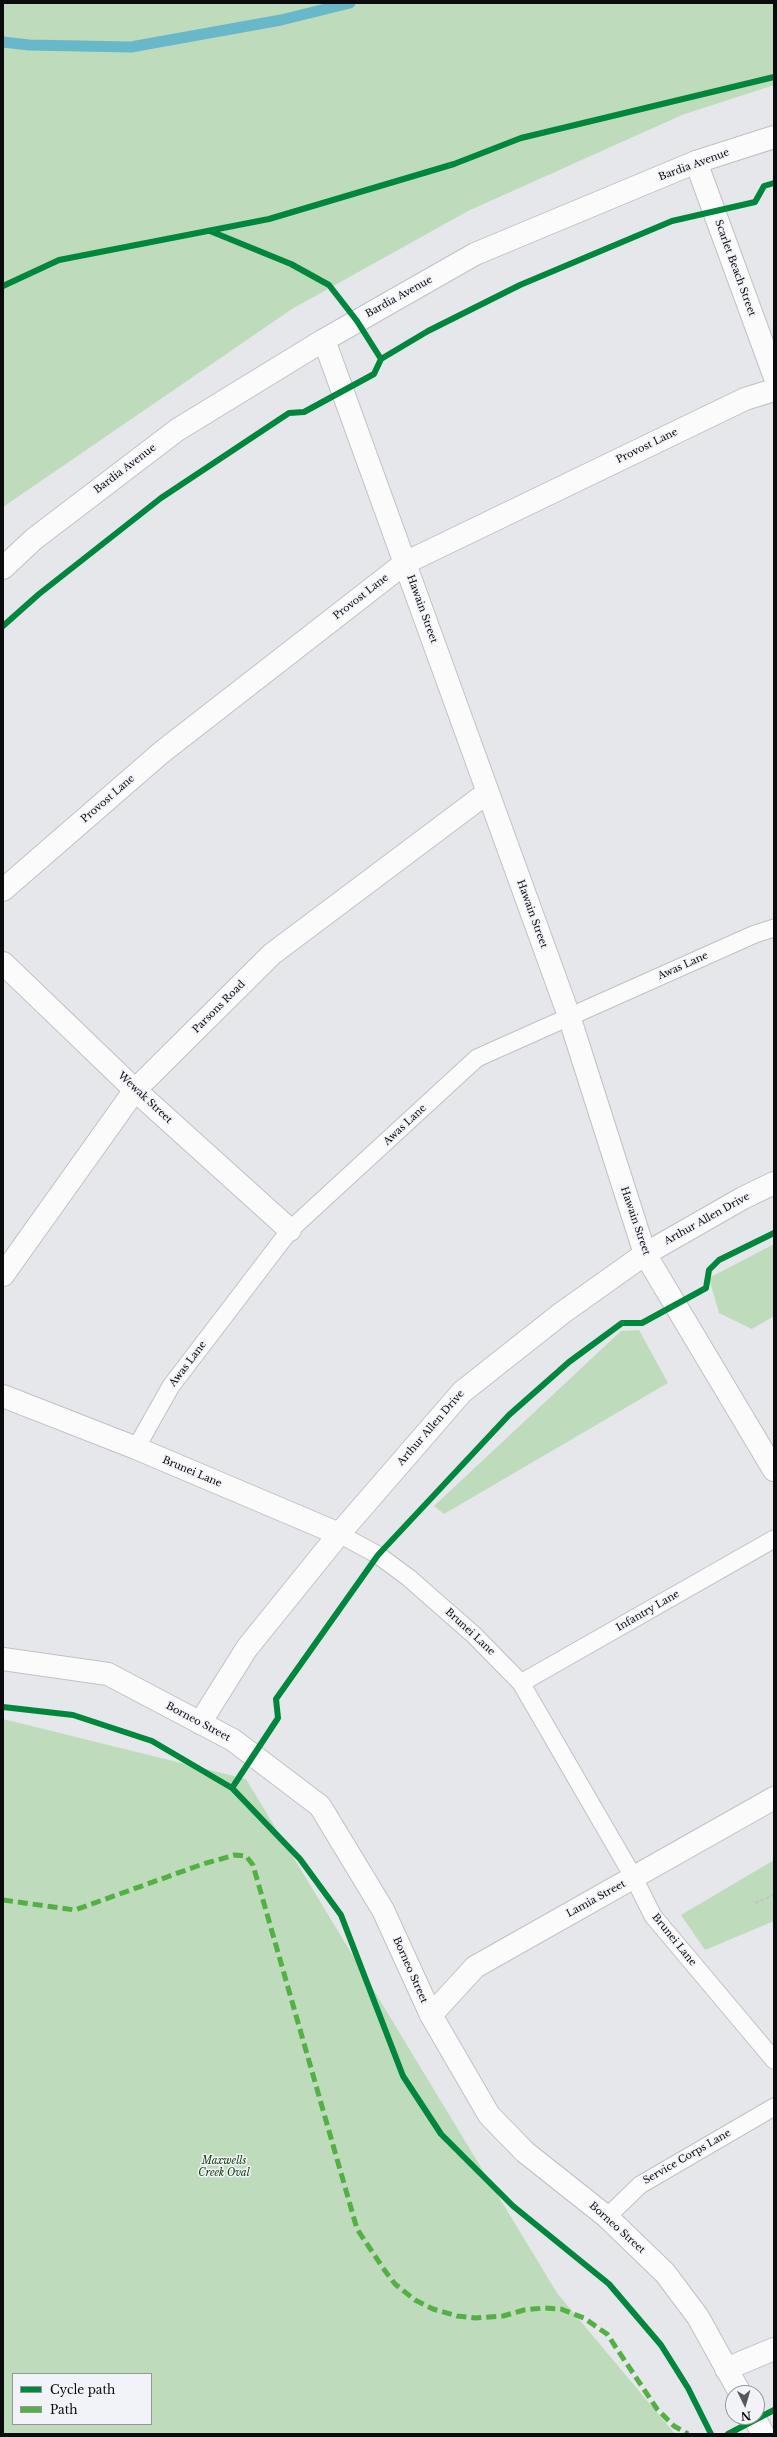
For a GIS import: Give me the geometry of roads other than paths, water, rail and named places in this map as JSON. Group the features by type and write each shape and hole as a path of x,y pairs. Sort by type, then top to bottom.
{"street":[{"name":"Bardia Avenue","path":"3,568 34,539 176,430 324,340 475,254 696,162 774,137"},
{"name":"Scarlet Beach Street","path":"696,162 774,375"},
{"name":"Hawain Street","path":"324,340 569,1016 645,1254 774,1470"},
{"name":"Provost Lane","path":"3,890 162,752 405,563 738,402 774,390"},
{"name":"Parsons Road","path":"3,1275 135,1090 272,954 488,792"},
{"name":"Wewak Street","path":"3,963 135,1090 290,1230"},
{"name":"Arthur Allen Drive","path":"200,1723 247,1648 339,1534 462,1392 562,1313 645,1254 743,1198 774,1183"},
{"name":"Brunei Lane","path":"3,1396 136,1448 339,1534"},
{"name":"Borneo Street","path":"3,1659 108,1674 233,1740 320,1806 383,1910 431,2015 489,2115 525,2152 607,2217 665,2273 698,2317 735,2385"},
{"name":"Lamia Street","path":"431,2015 475,1967 774,1798"},
{"path":"726,2369 774,2349"},
{"path":"758,2425 763,2434"}],"lane":[{"name":"Awas Lane","path":"136,1448 171,1386 290,1230 477,1058 748,937 774,928"},
{"name":"Brunei Lane","path":"339,1534 378,1556 409,1578 474,1635 521,1683 634,1878 653,1916 774,2060"},
{"name":"Infantry Lane","path":"521,1683 774,1539"},
{"name":"Service Corps Lane","path":"607,2217 640,2185 774,2107"}],"waterway":[{"path":"3,42 29,45 131,47 281,20 350,3"}],"park label":[{"name":"Maxwells Creek Oval","path":"224,2166"}]}
